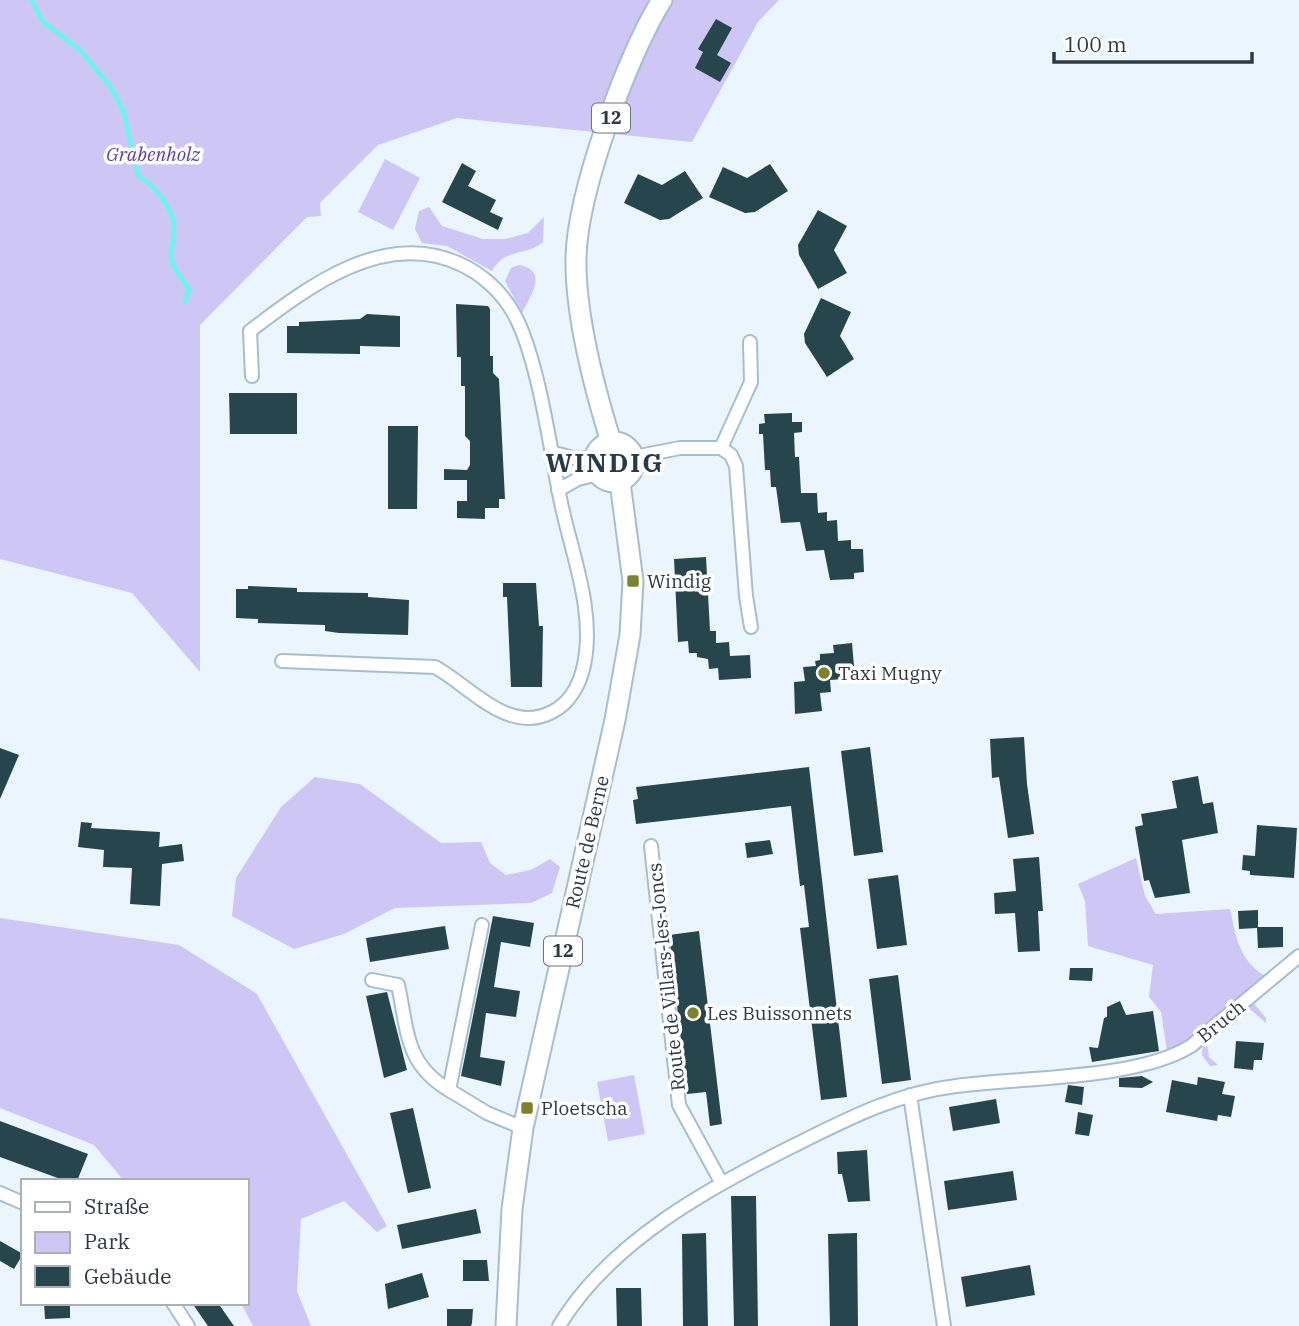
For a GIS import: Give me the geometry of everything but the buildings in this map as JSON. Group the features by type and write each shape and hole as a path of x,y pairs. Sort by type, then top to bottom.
{"main road":[{"name":"12","path":"611,442 581,313 577,242 591,180 624,81 640,39 662,0"},
{"path":"611,442 628,446 634,457 634,469 620,482 607,481 596,466 600,447 611,442"},
{"name":"Route de Berne","path":"506,1326 510,1231 523,1128 625,674 633,581 620,482"}],"street":[{"path":"252,376 250,331 299,293 367,261 405,253 427,254 475,271 514,313 527,345 580,577 585,639 584,665 572,696 552,713 525,718 496,711 456,678 435,667 282,661"},
{"path":"721,448 751,382 750,342"},
{"path":"634,457 680,448 721,448 731,455 736,466 746,596 751,627"},
{"path":"551,452 596,466"},
{"path":"558,489 596,466"},
{"name":"Route de Villars-les-Joncs","path":"651,846 679,1105 721,1182"},
{"path":"449,1090 482,925"},
{"name":"Bruch","path":"910,1095 955,1086 1133,1068 1172,1056 1191,1046 1299,956"},
{"path":"372,980 398,985 415,1061 423,1072 487,1112 523,1128"},
{"path":"559,1326 587,1290 643,1237 721,1182 867,1109 910,1095 944,1326"},
{"path":"0,1193 21,1202"},
{"path":"174,1305 188,1326"}],"green space":[{"name":"Grabenholz","path":"0,0 779,0 758,22 692,142 457,118 378,145 320,203 321,216 307,217 200,325 200,672 132,593 0,559"},
{"path":"385,159 420,178 393,230 358,212"},
{"path":"429,207 442,226 483,239 505,239 528,233 544,217 543,242 503,258 492,271 447,246 422,243 415,229 419,211"},
{"path":"519,265 528,268 536,278 522,313 505,281 511,268"},
{"path":"315,777 360,784 441,843 481,842 490,863 506,875 531,870 550,859 560,867 552,893 531,903 395,908 344,934 294,949 232,916 236,878 281,807"},
{"path":"1136,858 1145,896 1156,914 1230,909 1244,955 1256,970 1265,976 1196,1035 1167,1051 1161,1012 1149,997 1153,965 1088,946 1085,901 1078,884"},
{"path":"0,918 179,945 257,994 387,1226 377,1232 344,1201 301,1219 297,1291 311,1326 253,1326 242,1305 248,1305 248,1179 122,1179 94,1145 0,1108"},
{"path":"1252,1001 1266,1018 1266,1023 1251,1010 1207,1045 1209,1057 1218,1065 1210,1066 1202,1055 1203,1042"},
{"path":"634,1075 645,1134 608,1141 597,1082"}],"waterway":[{"path":"32,0 42,21 80,50 110,86 123,110 138,175 162,198 171,213 174,233 171,257 174,267 189,290 185,302"}],"place":[{"name":"Windig","path":"633,581"},
{"name":"Taxi Mugny","path":"824,673"},
{"name":"Les Buissonnets","path":"693,1013"},
{"name":"Ploetscha","path":"527,1108"}],"district":[{"name":"WINDIG","path":"605,463"}]}
